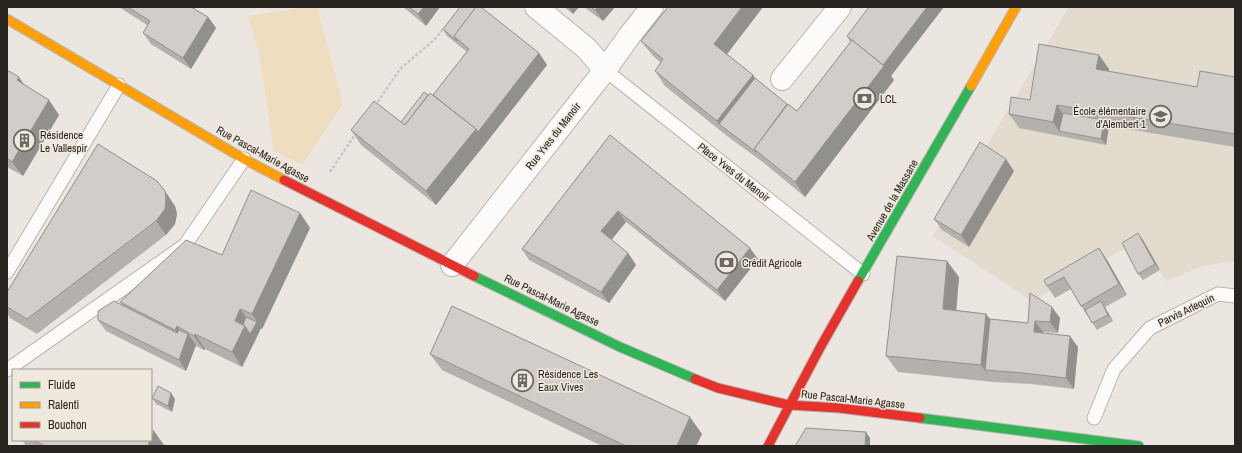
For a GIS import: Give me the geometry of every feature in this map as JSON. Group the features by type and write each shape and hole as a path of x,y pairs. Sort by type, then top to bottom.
{"street":[{"path":"536,7 586,48 605,70"},
{"name":"Rue Yves du Manoir","path":"452,265 605,70 652,7"},
{"path":"782,79 840,7"},
{"name":"Avenue de la Massane","path":"768,446 788,405 1016,7"},
{"name":"Rue Pascal-Marie Agasse","path":"7,19 244,159 452,265 620,347 718,388 788,405 861,411 1140,446"}],"lane":[{"name":"Place Yves du Manoir","path":"605,70 863,274"},
{"path":"7,272 119,85"},
{"path":"7,370 185,245 244,159"},
{"name":"Parvis Arlequin","path":"1094,418 1114,369 1150,328 1218,294 1235,296"}],"path":[{"path":"374,107 400,69 435,39 448,23"},
{"path":"314,195 357,132"}],"shaded area":[{"path":"317,7 343,104 302,165 274,151 260,58 248,16"},
{"path":"1069,7 1235,7 1235,261 1203,266 1166,281 1142,239 1032,301 933,236"}],"building":[{"path":"128,7 191,7 208,17 183,58 143,33 150,21"},
{"path":"409,7 424,7 418,14"},
{"path":"460,7 476,7 454,36 457,41 443,29"},
{"path":"476,7 481,7 539,53 478,132 433,95 469,49 454,36"},
{"path":"591,7 598,7 595,10"},
{"path":"668,7 742,7 714,44 753,75 717,121 655,71 663,59 641,41"},
{"path":"869,7 927,7 883,65 847,36"},
{"path":"852,40 884,66 795,182 754,149 788,104 797,111"},
{"path":"1039,44 1099,55 1096,69 1197,87 1200,71 1235,77 1235,134 1057,105 1053,122 1009,114 1011,97 1030,100"},
{"path":"7,70 19,77 17,80 49,100 12,162 7,158"},
{"path":"755,78 787,104 754,149 756,152 719,124"},
{"path":"424,92 428,95 405,125 401,122"},
{"path":"430,93 476,129 426,191 351,130 374,101 405,125"},
{"path":"1063,113 1104,120 1101,139 1059,131"},
{"path":"610,135 750,248 717,290 618,211 601,231 628,253 601,292 522,249"},
{"path":"980,142 1006,159 961,235 934,219"},
{"path":"98,144 157,181 165,191 165,209 156,221 27,319 7,307 7,292"},
{"path":"251,190 300,213 252,314 240,309 235,321 245,326 232,352 195,334 194,336 177,326 175,330 120,302 186,240 222,255"},
{"path":"1138,233 1155,264 1138,274 1122,243"},
{"path":"1099,248 1119,284 1081,306 1064,277 1047,286 1044,280"},
{"path":"897,256 947,261 943,309 986,314 981,365 886,356"},
{"path":"1030,293 1052,307 1050,322 1035,321 1034,332 1070,336 1066,378 985,370 990,319 1028,323"},
{"path":"114,301 177,333 179,330 188,334 179,360 98,320 98,311"},
{"path":"1101,301 1108,315 1092,323 1085,310"},
{"name":"Résidence Les Eaux Vives","path":"452,306 690,417 677,446 626,446 430,354"},
{"path":"246,317 257,322 250,334 243,325"},
{"path":"158,386 171,393 168,406 152,398"},
{"path":"806,428 866,432 865,446 795,446"},
{"path":"35,441 150,441 148,446 45,446"}],"traffic: fast":[{"path":"858,281 971,86"},
{"path":"474,276 620,347 695,379"},
{"path":"920,418 1139,446"}],"traffic: slow":[{"path":"971,86 1016,7"},
{"path":"7,19 244,159 284,180"}],"traffic: jam":[{"path":"284,180 474,276"},
{"path":"768,446 821,346 858,281"},
{"path":"695,379 718,388 789,405 839,408 920,418"}],"place":[{"name":"LCL","path":"865,99"},
{"name":"École élémentaire d'Alembert 1","path":"1161,117"},
{"name":"Résidence Le Vallespir","path":"25,141"},
{"name":"Crédit Agricole","path":"727,263"},
{"name":"Résidence Les Eaux Vives","path":"523,380"}]}
